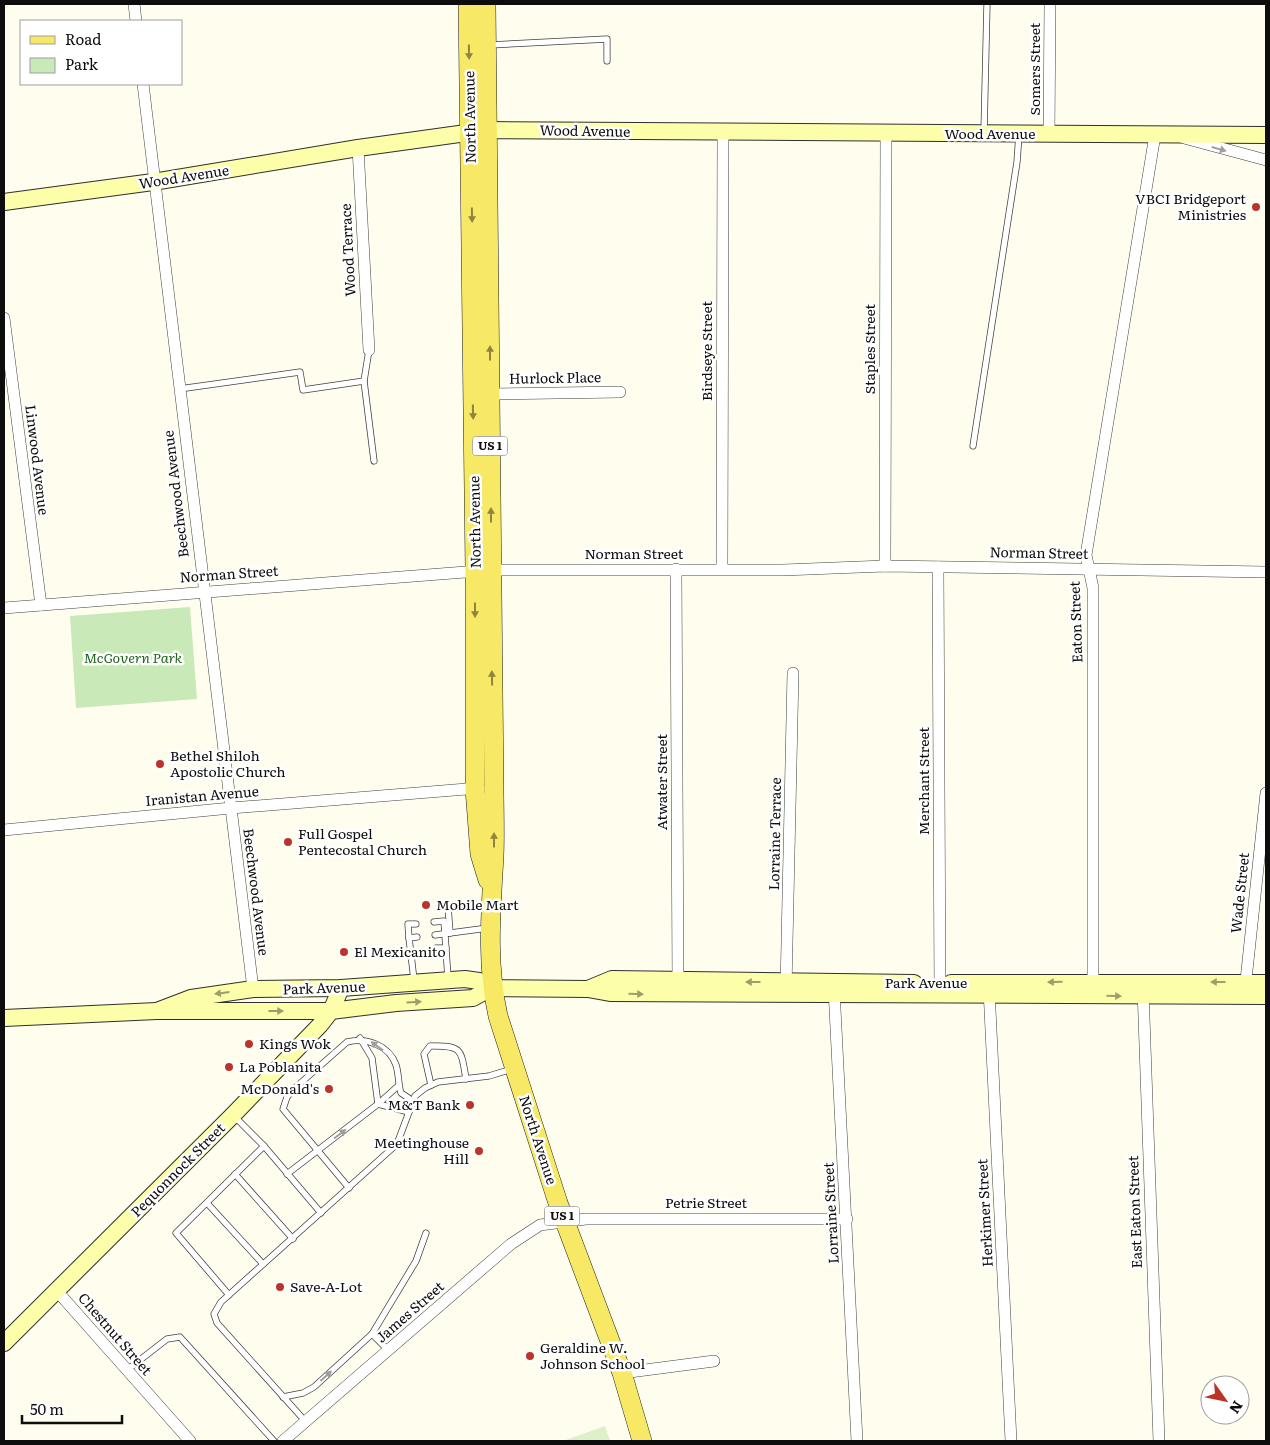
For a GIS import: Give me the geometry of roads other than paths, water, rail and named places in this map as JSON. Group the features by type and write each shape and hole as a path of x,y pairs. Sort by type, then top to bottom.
{"main road":[{"name":"North Avenue","path":"468,4 479,131 490,394 475,789 480,854 491,896"},
{"name":"North Avenue","path":"486,4 486,45 479,131 483,571 494,786 494,854 490,928 492,988 498,1016 514,1068 564,1221 622,1373 642,1441"}],"street":[{"path":"134,4 136,20"},
{"name":"Somers Street","path":"1049,135 1050,4"},
{"name":"Beechwood Avenue","path":"143,85 153,182 253,989"},
{"name":"Wood Avenue","path":"4,202 153,182 358,148 479,131 1266,135"},
{"name":"Birdseye Street","path":"722,569 723,133"},
{"name":"Staples Street","path":"885,566 886,133"},
{"name":"Eaton Street","path":"1093,988 1092,588 1086,556 1155,135"},
{"name":"Wood Avenue","path":"1172,135 1266,160"},
{"name":"Wood Terrace","path":"358,148 369,350"},
{"name":"Linwood Avenue","path":"4,318 41,605"},
{"name":"Hurlock Place","path":"490,394 620,392"},
{"name":"Norman Street","path":"4,608 204,591 483,571 783,570 885,566 1266,572"},
{"name":"Merchant Street","path":"938,567 940,989"},
{"name":"Atwater Street","path":"676,569 678,988"},
{"name":"Lorraine Terrace","path":"786,988 793,673"},
{"name":"Iranistan Avenue","path":"4,830 231,808 494,786"},
{"name":"Wade Street","path":"1245,989 1266,793"},
{"name":"Park Avenue","path":"157,1011 191,998 253,989 341,988 448,980 472,980 492,988 588,989 610,993 678,988 1245,989 1266,983"},
{"name":"Pequonnock Street","path":"4,1343 233,1115 331,1011 341,988"},
{"name":"Park Avenue","path":"4,1018 157,1011 331,1011 396,1003 473,998 492,988"},
{"name":"Lorraine Street","path":"834,988 858,1441"},
{"name":"Herkimer Street","path":"989,989 1011,1441"},
{"name":"East Eaton Street","path":"1143,989 1158,1441"},
{"name":"Park Avenue","path":"1245,989 1266,996"},
{"name":"Petrie Street","path":"564,1221 605,1218 847,1218"},
{"name":"James Street","path":"283,1441 521,1236 540,1226 564,1221"},
{"name":"Chestnut Street","path":"57,1291 190,1441"},
{"path":"622,1373 714,1361"}],"lane":[{"path":"984,134 987,4"},
{"path":"486,45 606,40 607,61"},
{"path":"973,446 1014,181 1019,134"},
{"path":"369,350 364,381 374,461"},
{"path":"179,389 300,372 302,390 364,381"},
{"path":"448,980 446,948 448,906 491,896"},
{"path":"434,922 444,922 448,933"},
{"path":"414,983 408,924 416,924"},
{"path":"435,935 490,928"},
{"path":"409,938 417,937"},
{"path":"436,948 446,948"},
{"path":"411,951 418,950"},
{"path":"360,1038 372,1058 378,1104"},
{"path":"350,1188 282,1110 287,1097 347,1042 360,1038 372,1041 393,1058 397,1067 398,1086 401,1093 413,1101"},
{"path":"431,1085 424,1054 430,1046 452,1045 459,1050 462,1056 466,1079"},
{"path":"306,1422 217,1323 214,1314 220,1302 350,1188 397,1144 415,1096 431,1085 489,1076 514,1068"},
{"path":"287,1174 378,1104 398,1086"},
{"path":"378,1104 409,1112"},
{"path":"233,1115 264,1146 321,1213"},
{"path":"229,1295 176,1233 264,1146"},
{"path":"235,1174 293,1238"},
{"path":"206,1203 262,1264"},
{"path":"283,1396 303,1393 314,1387 372,1334 416,1261 426,1233"},
{"path":"372,1334 388,1350"},
{"path":"128,1370 167,1339 180,1337 274,1441"}],"place":[{"name":"VBCI Bridgeport Ministries","path":"1256,207"},
{"name":"Bethel Shiloh Apostolic Church","path":"160,764"},
{"name":"Full Gospel Pentecostal Church","path":"288,842"},
{"name":"Mobile Mart","path":"426,905"},
{"name":"El Mexicanito","path":"344,952"},
{"name":"Kings Wok","path":"249,1044"},
{"name":"La Poblanita","path":"229,1067"},
{"name":"McDonald's","path":"329,1089"},
{"name":"M&T Bank","path":"470,1105"},
{"name":"Meetinghouse Hill","path":"479,1151"},
{"name":"Save-A-Lot","path":"280,1287"},
{"name":"Geraldine W. Johnson School","path":"530,1356"}],"park label":[{"name":"McGovern Park","path":"133,658"}]}
